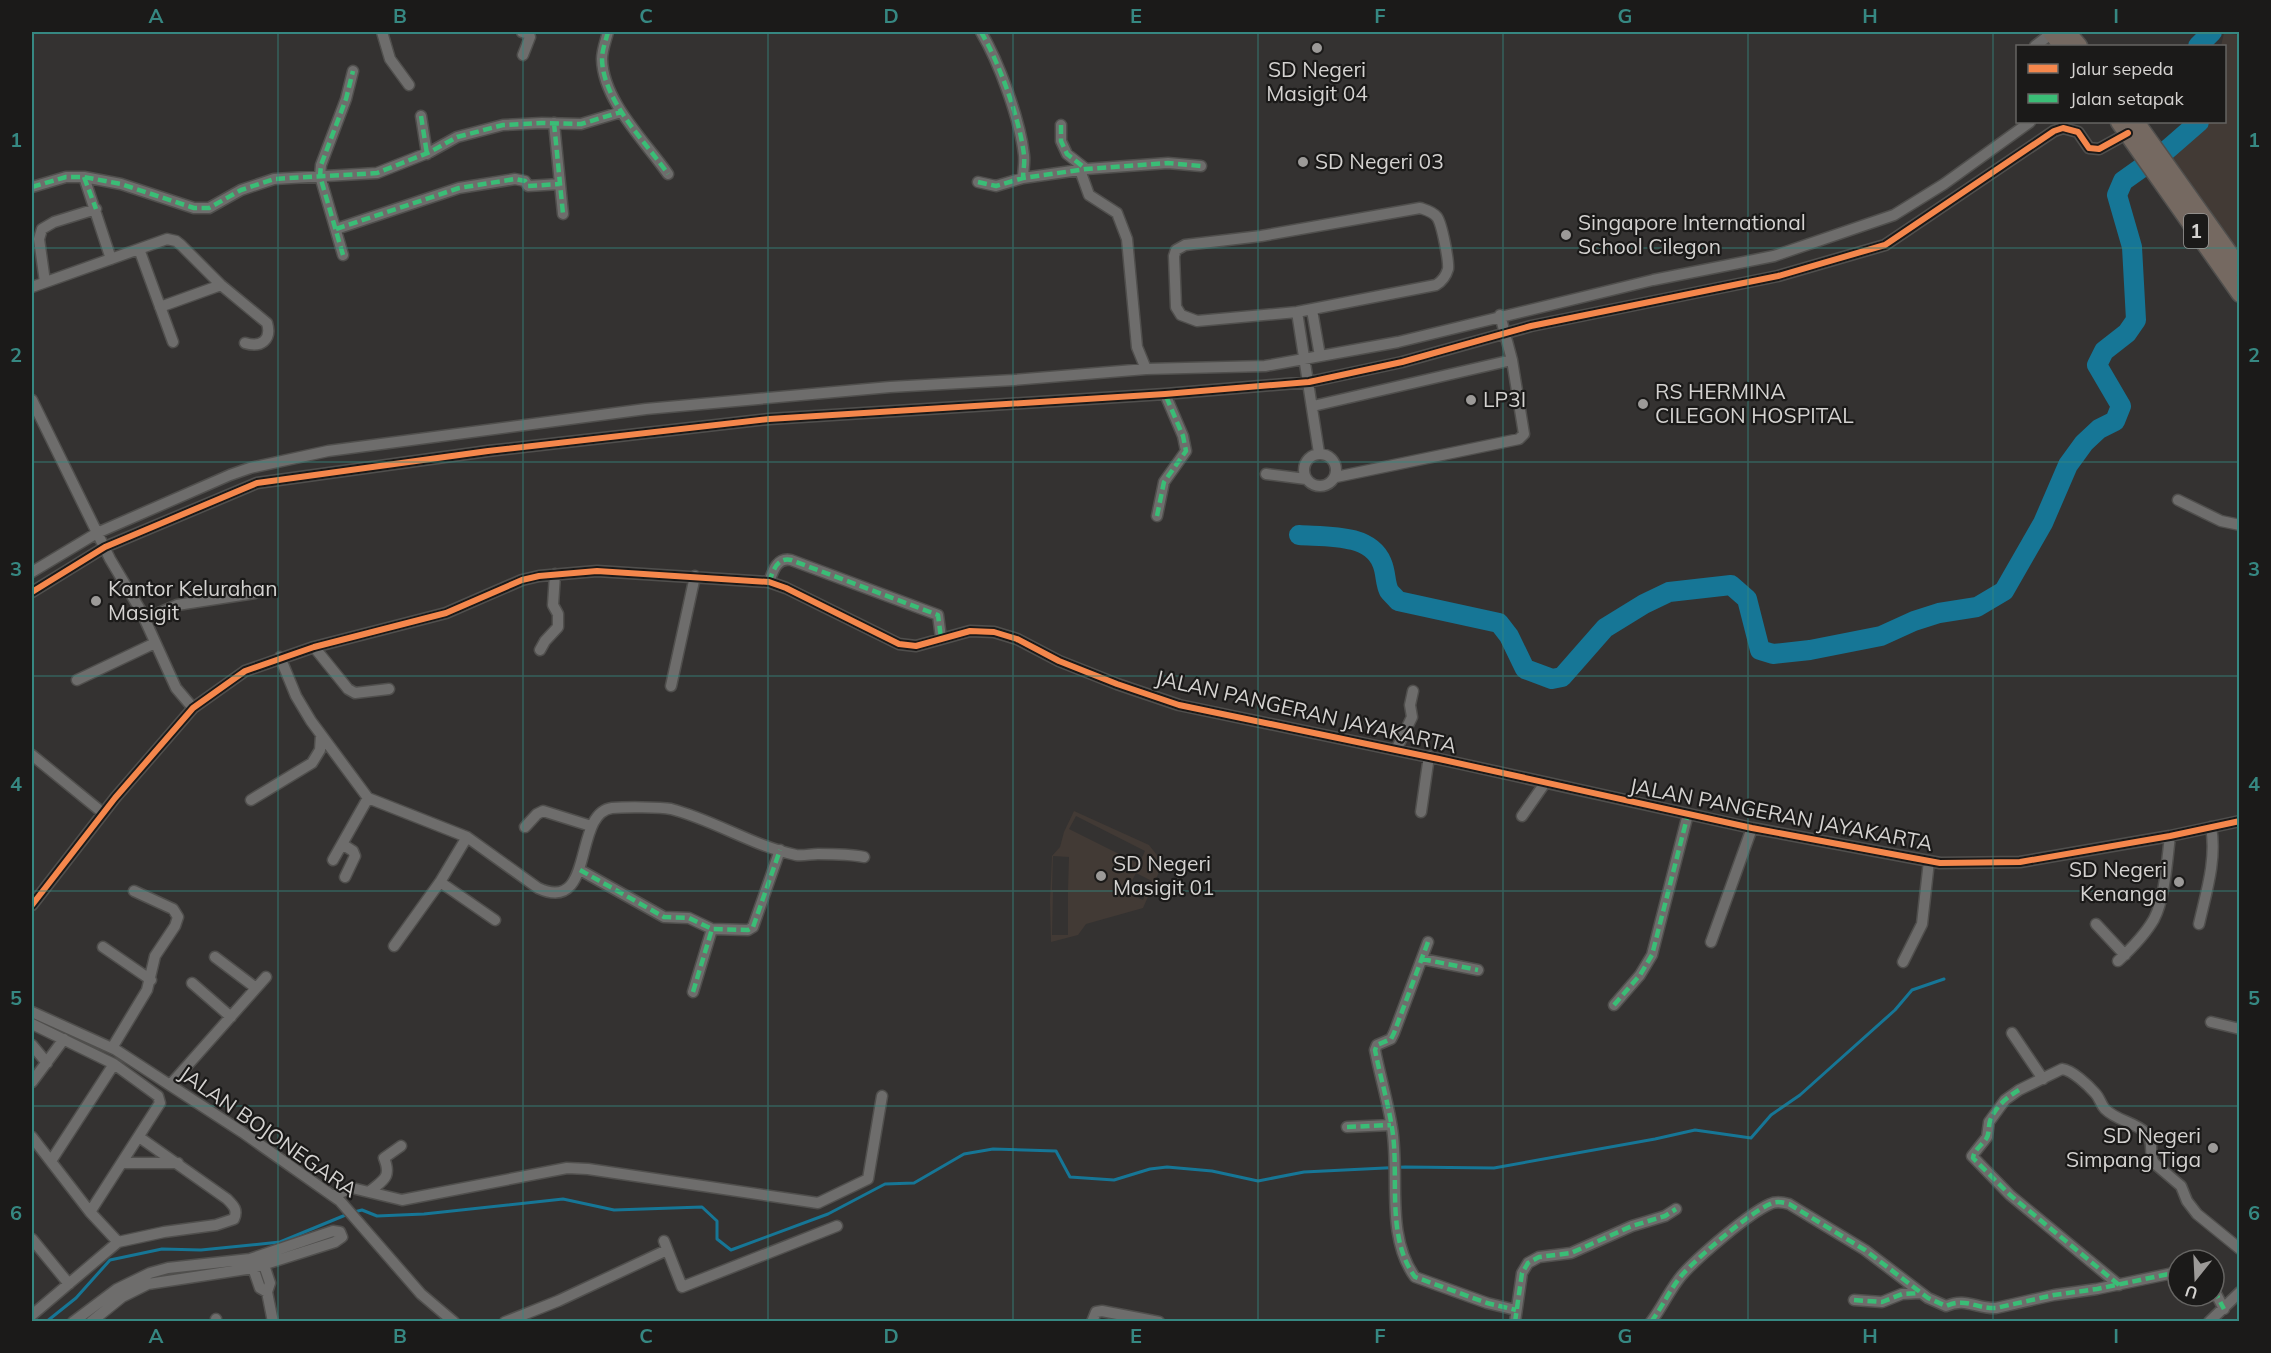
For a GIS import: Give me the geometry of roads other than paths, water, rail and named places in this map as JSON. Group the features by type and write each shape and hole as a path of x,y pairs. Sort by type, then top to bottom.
{"highway":[{"path":"2058,36 2077,45"},
{"name":"1","path":"2130,125 2240,294"},
{"name":"1","path":"2158,165 2240,268"}],"street":[{"path":"382,32 390,59 409,85"},
{"path":"522,32 529,34 530,37 523,55"},
{"path":"608,32 603,53 607,84 621,112 668,174"},
{"path":"981,32 1000,69 1017,124 1024,154 1023,178"},
{"path":"2037,45 2058,36"},
{"path":"343,255 320,176 321,165 346,99 353,71"},
{"path":"32,187 66,177 84,177 121,184 202,208 209,208 241,190 274,179 377,173 427,154 457,137 504,125 581,124 621,112"},
{"path":"421,116 427,154"},
{"path":"554,123 563,214"},
{"path":"32,572 97,533 250,468 328,451 623,412 770,397 1146,369 1265,366 1398,342 1500,315 1653,280 1774,256 1894,215 1944,184 2029,123"},
{"path":"2047,123 2054,131"},
{"path":"2071,123 2089,148 2099,149 2130,125"},
{"path":"1061,124 1061,141 1067,154 1083,169 1089,195 1117,213 1123,222 1127,239 1137,347 1146,369"},
{"path":"32,592 105,547 257,483 488,452 766,420 1165,394 1309,382 1402,362 1531,326 1778,276 1885,245 2054,131 2063,128 2078,132"},
{"path":"978,182 996,186 1023,178 1083,169 1168,164 1201,166"},
{"path":"84,177 111,259"},
{"path":"336,229 459,188 515,180 525,181 528,186 533,187 560,184"},
{"path":"1420,207 1429,210 1438,219 1448,259 1448,269 1441,282 1436,285 1297,312 1197,321 1188,319 1181,315 1176,307 1174,264 1176,250 1192,243 1261,236 1420,207"},
{"path":"45,282 39,239 42,229 54,222 96,209"},
{"path":"32,287 167,239 176,241 221,285 267,323 269,332 262,343 251,345 245,343"},
{"path":"139,249 173,342"},
{"path":"1716,267 1723,287"},
{"path":"160,307 221,285"},
{"path":"1312,310 1320,356"},
{"path":"1297,312 1320,453"},
{"path":"1266,474 1306,480 1315,486 1327,486 1336,477 1519,439 1524,434 1524,426 1512,360 1500,315"},
{"path":"1485,319 1489,338"},
{"path":"1313,406 1512,360"},
{"path":"1157,516 1164,482 1186,450 1184,436 1165,394"},
{"path":"757,399 766,420"},
{"path":"32,400 110,559 145,619 176,688 193,708"},
{"path":"1306,480 1303,468 1308,457 1320,453 1330,456 1337,466 1336,477"},
{"path":"2178,500 2222,521 2240,525"},
{"path":"769,582 779,562 784,559 791,560 938,615 941,638"},
{"name":"JALAN PANGERAN JAYAKARTA","path":"32,906 103,813 193,708 245,671 314,647 446,613 522,580 555,574 597,571 769,582 786,588 899,644 915,646 970,631 994,632 1017,639 1059,661 1117,684 1179,705 1429,756 1752,828 1940,863 2020,862 2170,836 2240,821"},
{"path":"540,650 558,627 558,614 553,605 555,574"},
{"path":"671,686 695,576"},
{"path":"145,619 177,605 255,593"},
{"path":"77,680 155,643"},
{"path":"314,647 348,689 355,693 389,689"},
{"path":"280,657 296,696 321,735 368,798 466,837 547,892 556,892 568,886 580,870 591,826 601,811 611,808 670,809 798,855 864,856"},
{"path":"1396,750 1412,717 1410,705 1413,691"},
{"path":"250,800 312,763 320,750 321,735"},
{"path":"32,755 103,813"},
{"path":"1420,812 1429,756"},
{"path":"1522,816 1545,783"},
{"path":"333,860 368,798"},
{"path":"525,827 543,811 591,826"},
{"path":"1614,1005 1640,975 1652,956 1688,814"},
{"path":"2199,924 2213,852 2211,827"},
{"path":"1711,942 1752,828"},
{"path":"2096,924 2122,958 2142,938 2155,917 2170,836"},
{"path":"394,946 440,882 466,837"},
{"path":"342,844 353,851 355,856 345,877"},
{"path":"580,870 664,917 689,918 712,929 748,930 753,927 780,850"},
{"path":"1903,962 1922,924 1929,861"},
{"path":"440,882 495,920"},
{"path":"112,1048 147,990 155,956 175,927 178,917 173,909 134,891"},
{"path":"693,992 712,929"},
{"path":"1428,942 1391,1039 1377,1045 1375,1050 1391,1125 1396,1222 1408,1268 1415,1277 1487,1303 1515,1316 1522,1273 1528,1263 1539,1257 1571,1252 1632,1226 1665,1216 1676,1209"},
{"path":"103,947 151,980"},
{"path":"214,957 256,988"},
{"path":"1422,959 1478,970"},
{"path":"170,1085 266,977"},
{"path":"192,983 231,1017"},
{"name":"JALAN BOJONEGARA","path":"32,1012 112,1048 242,1132 336,1199 421,1294 454,1322"},
{"path":"2211,1022 2240,1029"},
{"path":"32,1024 114,1064 158,1096 160,1100 159,1107 90,1212"},
{"path":"2012,1033 2043,1079"},
{"path":"32,1082 64,1039"},
{"path":"32,1045 47,1063"},
{"path":"51,1161 114,1064"},
{"path":"2119,1284 2010,1195 1973,1158 1974,1152 1987,1137 1989,1122 2005,1100 2019,1090 2062,1070 2066,1070 2096,1094 2108,1112 2146,1133 2152,1145 2154,1163 2181,1186 2187,1201 2197,1214 2240,1249"},
{"path":"336,1199 352,1188 402,1200 567,1168 588,1169 818,1203 868,1179 882,1096"},
{"path":"1347,1127 1391,1125"},
{"path":"32,1137 90,1212 118,1242"},
{"path":"32,1315 118,1242 164,1232 216,1226 234,1219 236,1208 227,1199 139,1137"},
{"path":"369,1192 386,1178 388,1168 384,1158 401,1146"},
{"path":"122,1163 178,1163"},
{"path":"1651,1322 1664,1305 1670,1290 1684,1273 1732,1230 1771,1203 1780,1202 1789,1204 1865,1250 1939,1305 1946,1306 1962,1302 1986,1309 2054,1294 2166,1274"},
{"path":"505,1322 558,1301 666,1246 682,1287 837,1226"},
{"path":"73,1322 92,1306 168,1268 257,1262 335,1242 342,1238 342,1234 333,1231 257,1262"},
{"path":"32,1239 69,1284"},
{"path":"257,1262 260,1288 267,1292 273,1322"},
{"path":"92,1322 123,1298 133,1286"},
{"path":"2209,1322 2240,1292"},
{"path":"1854,1300 1882,1302 1902,1294 1920,1293"},
{"path":"1092,1322 1096,1312 1102,1311 1159,1322"}],"waterway":[{"path":"2199,45 2212,32"},
{"path":"1299,535 1334,537 1358,541 1368,546 1382,563 1389,591 1398,601 1499,623 1509,636 1525,669 1552,679 1562,677 1605,628 1669,592 1731,585 1747,599 1760,650 1773,654 1810,650 1881,636 1939,613 1977,607 2004,591 2043,523 2068,465 2084,443 2099,429 2115,421 2121,406 2097,365 2104,351 2127,333 2136,320 2132,247 2117,195 2123,181 2168,149 2198,123"},
{"path":"354,1212 362,1210 377,1216 424,1214 563,1199 614,1210 702,1207 717,1221 717,1239 731,1250 828,1214 885,1184 914,1183 964,1154 993,1149 1056,1151 1070,1177 1114,1180 1150,1169 1167,1167 1212,1171 1258,1181 1304,1172 1405,1167 1494,1168 1695,1130 1751,1138 1771,1115 1800,1095 1895,1010 1912,990 1944,979"},
{"path":"46,1322 76,1298 110,1260 162,1249 201,1250 280,1242 348,1214"}],"place":[{"name":"SD Negeri Masigit 04","path":"1317,48"},
{"name":"SD Negeri 03","path":"1303,162"},
{"name":"Singapore International School Cilegon","path":"1566,235"},
{"name":"LP3I","path":"1471,400"},
{"name":"RS HERMINA CILEGON HOSPITAL","path":"1643,404"},
{"name":"Kantor Kelurahan Masigit","path":"96,601"},
{"name":"SD Negeri Masigit 01","path":"1101,876"},
{"name":"SD Negeri Kenanga","path":"2179,882"},
{"name":"SD Negeri Simpang Tiga","path":"2213,1148"}]}
